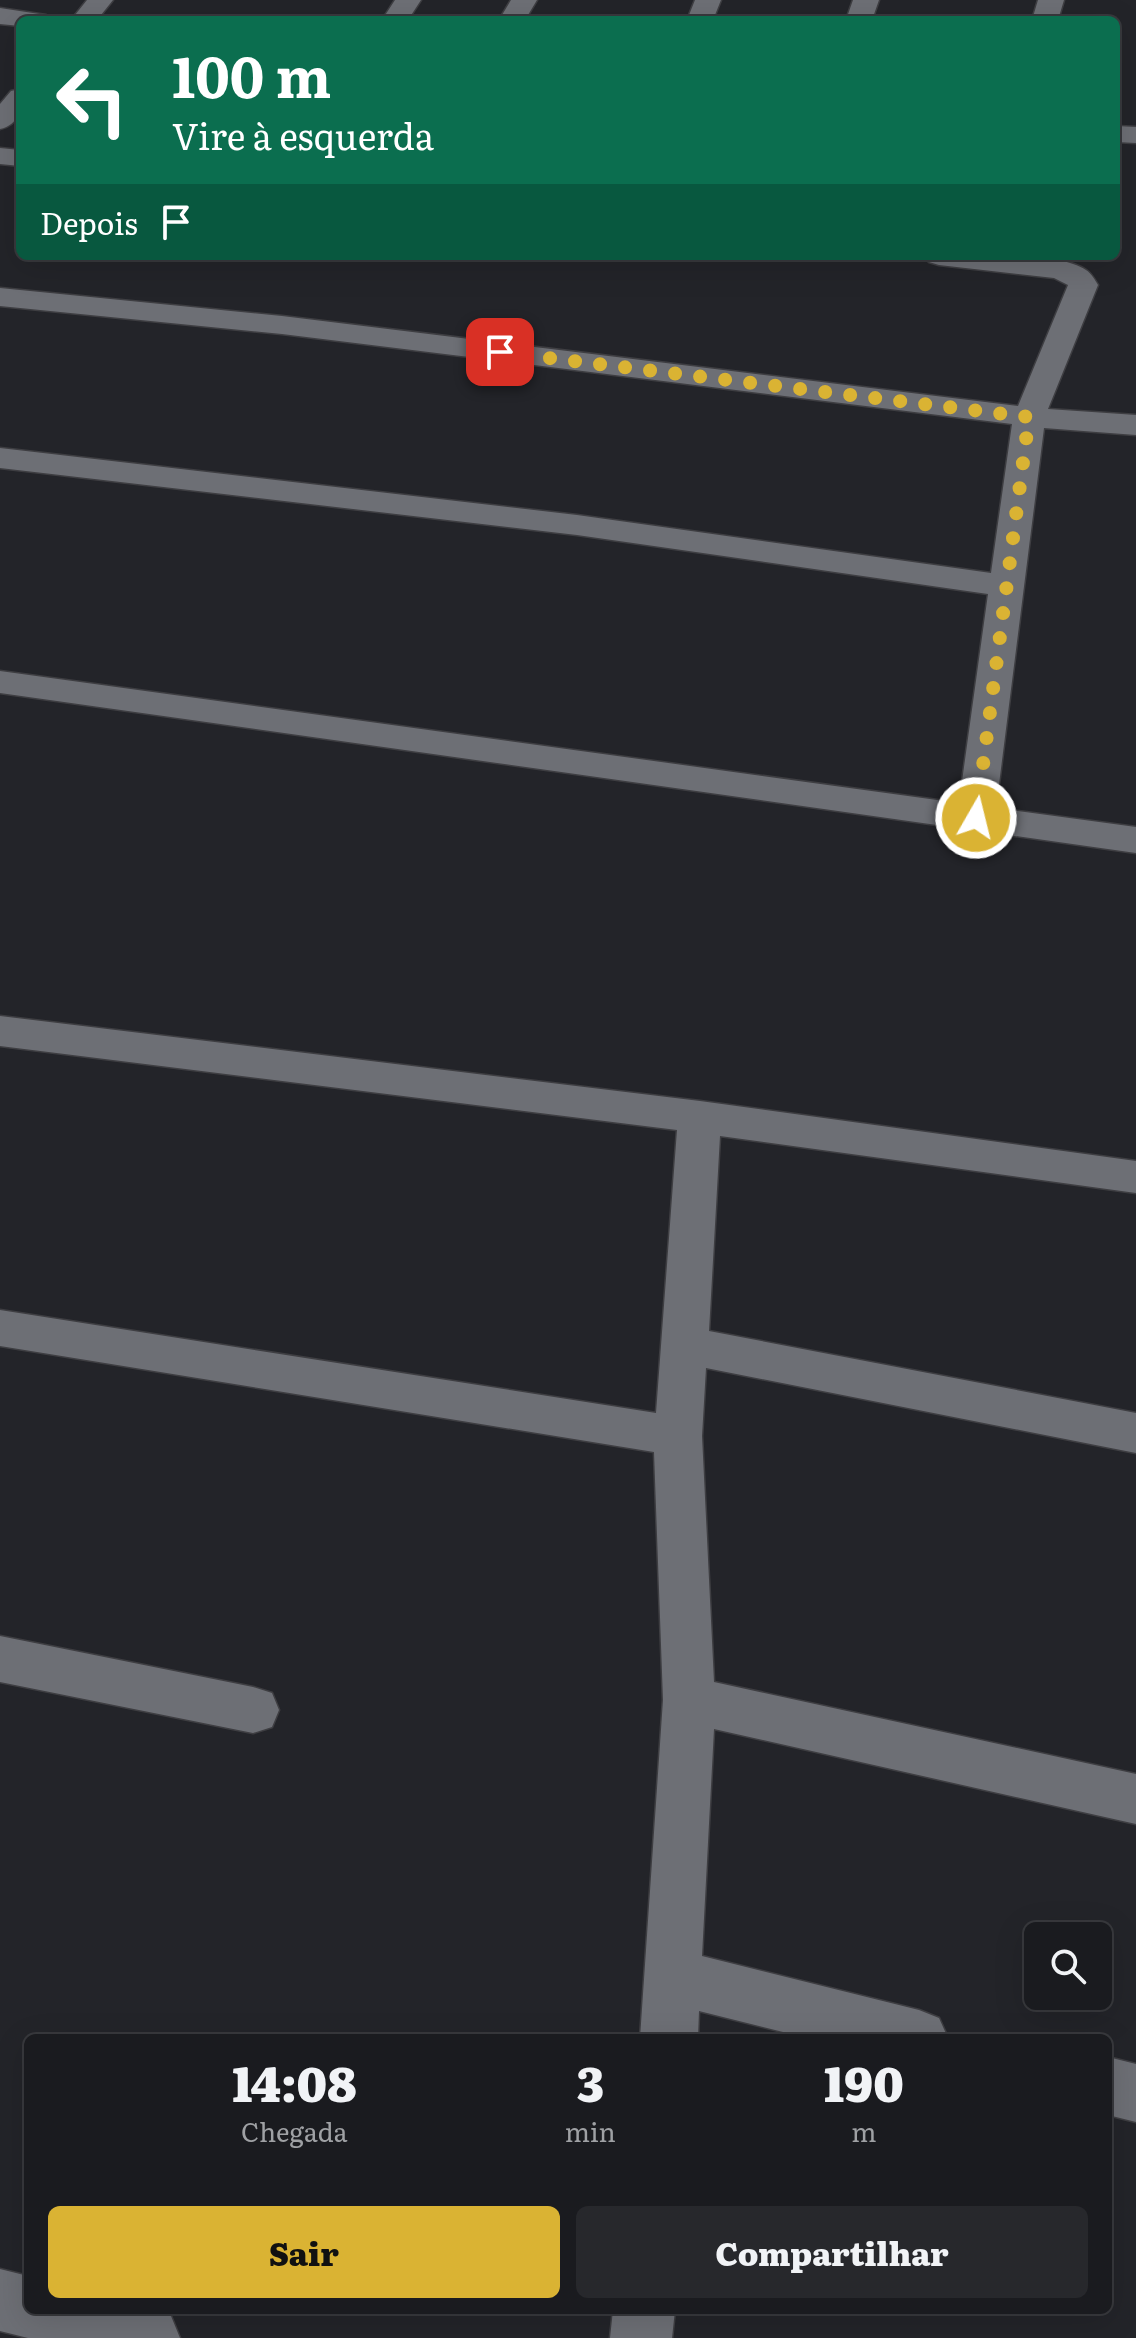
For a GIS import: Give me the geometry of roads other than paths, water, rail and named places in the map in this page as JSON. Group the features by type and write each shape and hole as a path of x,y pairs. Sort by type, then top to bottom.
{"street":[{"path":"87,16 100,0"},
{"path":"0,121 16,102"},
{"path":"976,818 1029,417 1083,285 1077,277 1059,270 986,260"},
{"path":"0,297 297,327 1029,417 1136,425"},
{"path":"0,458 577,525 1008,586"},
{"path":"0,682 1136,840"},
{"path":"0,1031 700,1117 1136,1177"},
{"path":"669,2034 689,1700 678,1436 700,1117"},
{"path":"0,1328 678,1436"},
{"path":"686,1345 1136,1433"},
{"path":"0,1659 253,1710"},
{"path":"689,1700 1136,1799"},
{"path":"675,1977 903,2034"},
{"path":"1112,2087 1136,2093"},
{"path":"0,2300 24,2306"},
{"path":"55,2314 149,2338"},
{"path":"641,2338 644,2314"}]}
